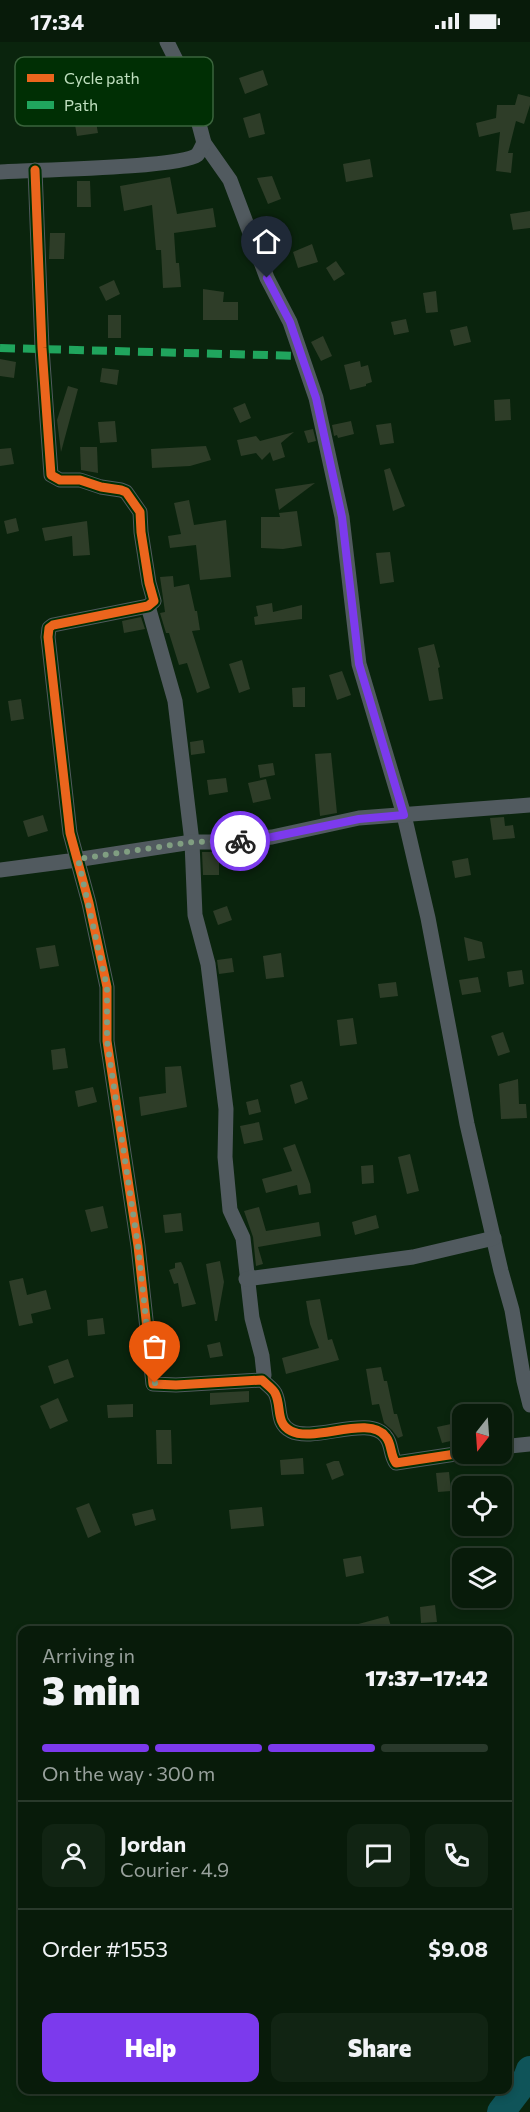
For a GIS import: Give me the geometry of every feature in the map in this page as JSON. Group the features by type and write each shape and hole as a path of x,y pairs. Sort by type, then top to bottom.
{"street":[{"path":"167,42 174,57"},
{"path":"200,126 204,143 230,180 239,200 250,237 267,278 290,322 316,398 342,517 359,664 404,815 428,918 467,1124 512,1310 530,1405"},
{"path":"0,172 107,168 184,160 197,155 204,143"},
{"path":"35,170 42,348 51,475 60,480 80,480 126,492 140,512 148,583 154,601 148,606 69,621 49,628 49,648 69,822 107,987 107,1041 138,1246 153,1384 262,1380 275,1393 282,1423 293,1432 311,1434 347,1428 378,1430 387,1437 396,1463 452,1455"},
{"path":"148,606 175,701 192,842 195,915 208,963 226,1109 225,1157 230,1210 243,1238 252,1318 262,1356 264,1375 262,1380"},
{"path":"0,870 192,842 227,842 272,837 359,819 530,805"},
{"path":"246,1279 413,1257 494,1238"},
{"path":"512,1446 530,1444"}],"building":[{"path":"263,70 268,85 245,94 239,78"},
{"path":"518,94 530,97 530,105 524,124 516,121 508,153 513,153 511,173 496,171 500,132 479,137 476,123 496,118 497,105 515,105"},
{"path":"260,113 265,134 249,138 243,118"},
{"path":"75,126 97,126 98,133 77,136"},
{"path":"370,159 373,177 346,182 343,164"},
{"path":"272,176 281,199 268,204 257,178"},
{"path":"170,177 177,214 213,208 216,227 174,233 176,263 179,263 181,287 163,288 161,250 156,250 152,205 124,211 120,186"},
{"path":"77,181 90,181 91,207 77,207"},
{"path":"530,211 530,228 513,230 510,214"},
{"path":"50,233 65,233 64,259 49,259"},
{"path":"312,244 318,262 298,268 293,252"},
{"path":"336,261 345,274 334,281 326,268"},
{"path":"114,280 120,294 106,301 99,287"},
{"path":"203,289 224,292 223,302 238,302 238,320 203,320"},
{"path":"436,291 438,312 426,313 423,293"},
{"path":"108,315 121,315 121,338 108,338"},
{"path":"406,319 409,332 394,335 391,322"},
{"path":"467,326 471,342 454,346 450,330"},
{"path":"323,336 332,356 321,361 311,342"},
{"path":"0,359 16,362 14,378 0,376"},
{"path":"360,361 361,367 368,365 372,382 350,390 344,365"},
{"path":"102,368 119,370 117,385 100,382"},
{"path":"68,386 78,389 61,452 57,420"},
{"path":"510,399 511,420 495,421 494,400"},
{"path":"245,403 251,418 240,423 233,408"},
{"path":"115,421 117,442 100,443 98,422"},
{"path":"351,421 354,434 338,438 337,435 334,436 332,425"},
{"path":"391,423 394,443 380,445 376,425"},
{"path":"313,429 316,441 308,443 304,431"},
{"path":"294,432 281,443 285,457 273,461 270,452 262,460 256,453 241,456 237,440 256,436 260,441"},
{"path":"206,446 211,460 190,466 152,468 151,449"},
{"path":"80,447 97,447 98,473 81,470"},
{"path":"11,448 14,464 0,466 0,449"},
{"path":"390,468 405,506 393,511 384,470"},
{"path":"315,483 279,510 275,489"},
{"path":"189,500 194,525 226,520 231,577 200,580 196,545 170,548 168,536 181,534 174,503"},
{"path":"297,511 302,546 283,549 261,548 261,517 280,517 279,513"},
{"path":"16,518 19,531 7,534 4,521"},
{"path":"87,521 90,555 73,556 72,536 45,541 42,528"},
{"path":"390,552 394,582 380,584 376,553"},
{"path":"173,576 174,587 189,584 195,611 197,611 200,630 192,631 210,688 197,693 187,663 179,665 160,613 165,612 160,577"},
{"path":"272,603 273,612 302,605 302,619 255,625 254,617 258,616 256,606"},
{"path":"141,617 145,629 124,633 122,621"},
{"path":"434,644 440,667 438,668 443,699 429,701 418,648"},
{"path":"242,660 250,689 239,693 229,664"},
{"path":"342,671 351,695 337,700 329,675"},
{"path":"305,687 305,707 293,707 292,688"},
{"path":"21,699 24,719 11,721 8,701"},
{"path":"203,740 205,753 191,755 190,742"},
{"path":"331,753 337,813 320,816 315,754"},
{"path":"273,763 275,775 260,778 258,765"},
{"path":"226,778 228,792 209,795 207,780"},
{"path":"266,779 271,799 253,803 248,783"},
{"path":"43,815 48,831 28,837 23,821"},
{"path":"504,817 505,826 513,825 515,838 493,840 490,818"},
{"path":"202,852 219,852 219,875 203,875"},
{"path":"468,858 471,875 455,878 452,861"},
{"path":"227,906 232,920 218,925 213,911"},
{"path":"464,937 482,942 485,958 468,961"},
{"path":"55,945 59,966 40,969 36,948"},
{"path":"281,953 284,977 266,979 263,956"},
{"path":"232,958 234,972 219,974 217,960"},
{"path":"522,970 524,984 509,987 507,972"},
{"path":"478,977 481,992 462,995 459,980"},
{"path":"396,982 398,996 380,998 378,984"},
{"path":"353,1018 357,1044 340,1046 337,1020"},
{"path":"503,1032 510,1052 498,1056 491,1036"},
{"path":"65,1048 68,1068 53,1070 51,1050"},
{"path":"181,1066 187,1107 141,1116 139,1097 166,1093 165,1067"},
{"path":"518,1079 519,1104 526,1104 527,1118 501,1119 499,1084"},
{"path":"302,1081 308,1099 295,1104 290,1085"},
{"path":"93,1087 97,1102 78,1107 75,1091"},
{"path":"258,1099 261,1112 249,1115 246,1102"},
{"path":"259,1122 263,1140 244,1144 240,1126"},
{"path":"295,1144 310,1184 311,1193 299,1195 297,1185 266,1193 262,1179 292,1171 283,1148"},
{"path":"410,1154 419,1191 407,1194 398,1157"},
{"path":"373,1165 374,1183 362,1184 361,1166"},
{"path":"103,1206 108,1228 91,1232 85,1210"},
{"path":"259,1207 266,1231 319,1222 321,1236 258,1247 263,1264 256,1266 253,1237 244,1211"},
{"path":"181,1213 183,1231 165,1233 163,1215"},
{"path":"376,1215 379,1228 355,1235 352,1222"},
{"path":"220,1261 224,1282 217,1321 215,1321 206,1264"},
{"path":"181,1262 196,1304 182,1307 178,1283 174,1284 169,1270 175,1268 175,1263"},
{"path":"23,1278 27,1295 46,1290 51,1309 31,1314 33,1323 19,1326 9,1281"},
{"path":"320,1299 328,1340 332,1339 339,1360 286,1374 282,1358 319,1348 310,1324 306,1301"},
{"path":"103,1318 105,1334 88,1336 87,1320"},
{"path":"220,1342 223,1356 210,1358 207,1345"},
{"path":"68,1359 74,1377 54,1384 48,1366"},
{"path":"381,1367 384,1381 387,1381 394,1414 397,1414 403,1436 398,1438 384,1423 379,1404 372,1405 366,1369"},
{"path":"249,1391 249,1402 210,1405 210,1393"},
{"path":"58,1398 68,1421 50,1429 40,1406"},
{"path":"133,1404 133,1417 108,1418 107,1405"},
{"path":"451,1424 452,1441 442,1443 437,1427"},
{"path":"156,1430 171,1430 172,1464 157,1464"},
{"path":"303,1458 304,1474 281,1475 280,1460"},
{"path":"339,1461 344,1475 332,1480 326,1464"},
{"path":"449,1472 451,1491 438,1492 436,1473"},
{"path":"89,1503 101,1532 88,1538 76,1508"},
{"path":"262,1507 264,1526 231,1529 229,1510"},
{"path":"153,1509 156,1520 135,1526 132,1514"},
{"path":"361,1556 364,1573 346,1577 343,1559"},
{"path":"435,1605 437,1622 421,1623 420,1607"},
{"path":"388,1616 391,1626 351,1626"}],"waterway":[{"path":"501,2112 527,2078 530,2070"}],"marked path":[{"path":"0,348 301,356"}],"cycle path":[{"path":"35,170 42,348 51,475 60,480 80,480 126,492 140,512 149,583 154,601 148,606 53,625 49,628 48,637 70,833 89,903 107,987 107,1041 138,1246 153,1384 176,1385 262,1380 275,1393 283,1424 291,1431 301,1434 355,1428 378,1431 388,1440 396,1463 452,1455"}],"way so far":[{"path":"155,1383 153,1384 138,1246 107,1041 107,987 78,859 192,842 240,841"}],"route":[{"path":"240,841 272,837 359,819 404,815 359,664 342,517 316,398 290,322 267,278"}]}
